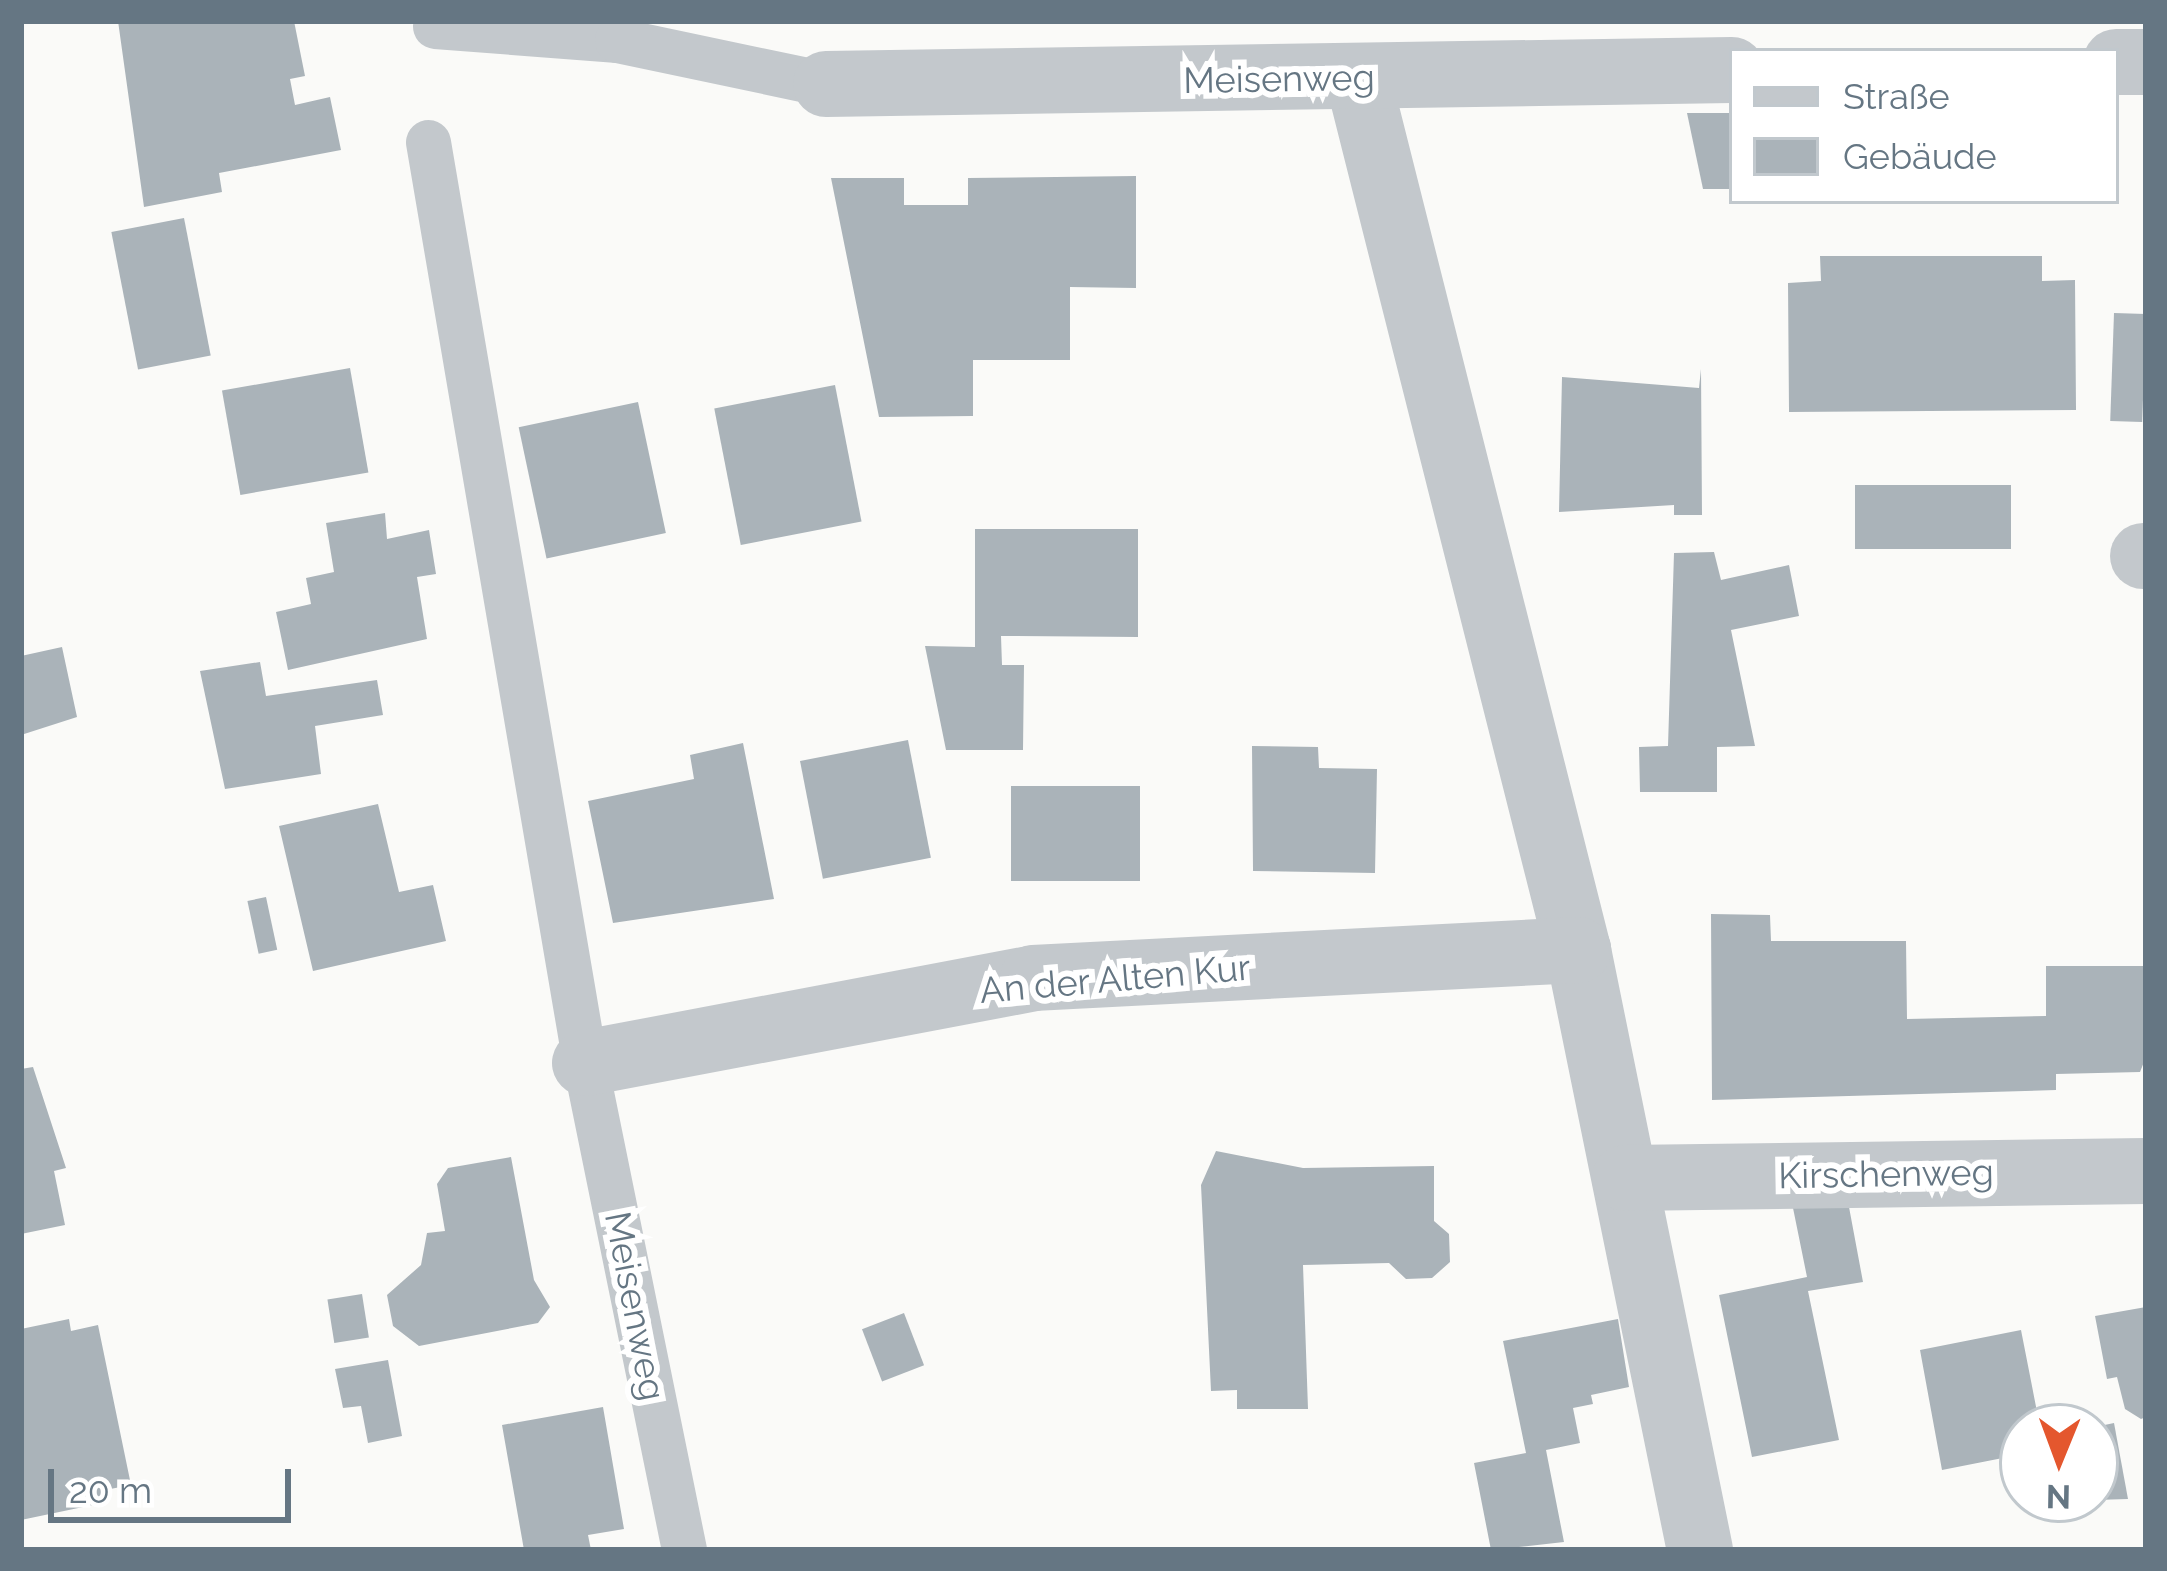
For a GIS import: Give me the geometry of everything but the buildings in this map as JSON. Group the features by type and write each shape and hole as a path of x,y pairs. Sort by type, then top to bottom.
{"street":[{"name":"Meisenweg","path":"826,84 1729,70"},
{"path":"1358,78 1578,950 1700,1550"},
{"name":"An der Alten Kur","path":"585,1063 1033,978 1578,950"},
{"name":"Kirschenweg","path":"1625,1178 2146,1171"}],"lane":[{"path":"435,26 617,40 826,84"},
{"name":"Meisenweg","path":"428,142 585,1063 684,1550"}]}
